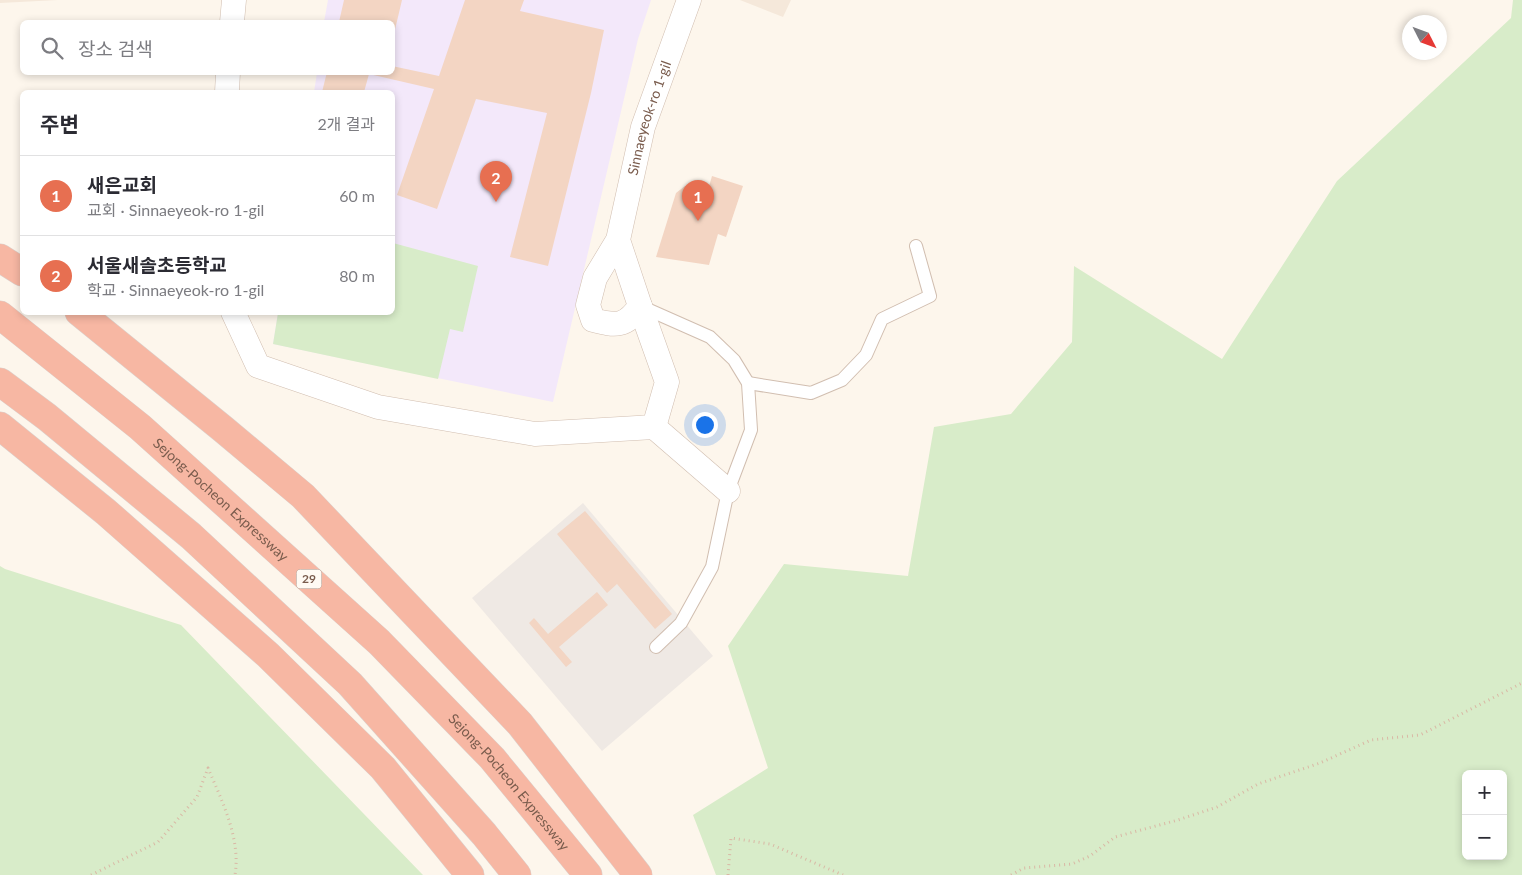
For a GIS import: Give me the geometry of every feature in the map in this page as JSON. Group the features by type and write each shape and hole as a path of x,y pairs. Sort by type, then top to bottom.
{"highway":[{"path":"0,258 20,271"},
{"name":"Sejong-Pocheon Expressway","path":"0,315 140,427 379,642 492,758 588,875"},
{"path":"83,315 303,496 520,724 638,875"},
{"path":"0,382 47,417 192,536 350,684 484,834 517,875"},
{"path":"0,426 106,512 268,655 383,768 470,875"}],"street":[{"path":"232,20 234,0"},
{"name":"Sinnaeyeok-ro 1-gil","path":"640,306 632,318 614,325 593,320 588,305 595,278 618,240 643,127 689,0"},
{"path":"227,90 228,75"},
{"path":"618,240 667,382 654,427"},
{"path":"234,315 258,366 378,406 535,434 654,427 728,491"}],"lane":[{"path":"748,383 811,392 842,380 866,354 882,318 930,296 916,246"},
{"path":"640,306 710,336 734,360 748,383 751,430 728,491 712,567 681,623 656,648"}],"path":[{"path":"1011,875 1024,868 1072,864 1090,856 1115,837 1178,820 1217,806 1258,784 1320,763 1371,740 1420,735 1522,682"},
{"path":"91,875 158,842 197,797 208,768 233,834 236,864 235,875"},
{"path":"728,875 731,838 770,844 843,875"}],"shaded area":[{"path":"0,0 58,0 0,3"},
{"path":"328,0 651,0 638,39 553,402 273,344 278,315 395,315 395,90 314,90 317,75 395,75 395,20 324,20"},
{"path":"740,0 791,0 783,17"},
{"path":"583,503 713,656 602,751 472,598"}],"green space":[{"path":"1513,0 1522,0 1522,875 716,875 693,815 768,768 728,646 784,564 908,576 934,427 1011,414 1072,342 1074,266 1222,359 1337,181 1511,18"},
{"path":"395,244 478,266 463,332 450,329 438,379 273,344 278,315 395,315"},
{"path":"0,566 181,625 423,875 0,875"}],"building":[{"path":"344,0 402,0 395,30 395,20 339,20"},
{"path":"465,0 524,0 520,11 604,30 591,93 548,266 510,257 547,113 476,99 437,209 397,195 434,89 373,75 395,75 395,67 439,76"},
{"path":"326,75 369,75 365,90 322,90"},
{"path":"712,176 743,186 726,237 718,234 709,265 656,257 676,193 685,186 691,185 708,190"},
{"path":"585,511 672,614 655,629 617,584 607,593 557,534"},
{"path":"597,592 608,605 559,647 572,662 566,667 529,623 534,618 548,634"}],"place":[{"name":"서울새솔초등학교","path":"496,202"},
{"name":"새은교회","path":"698,221"}]}
